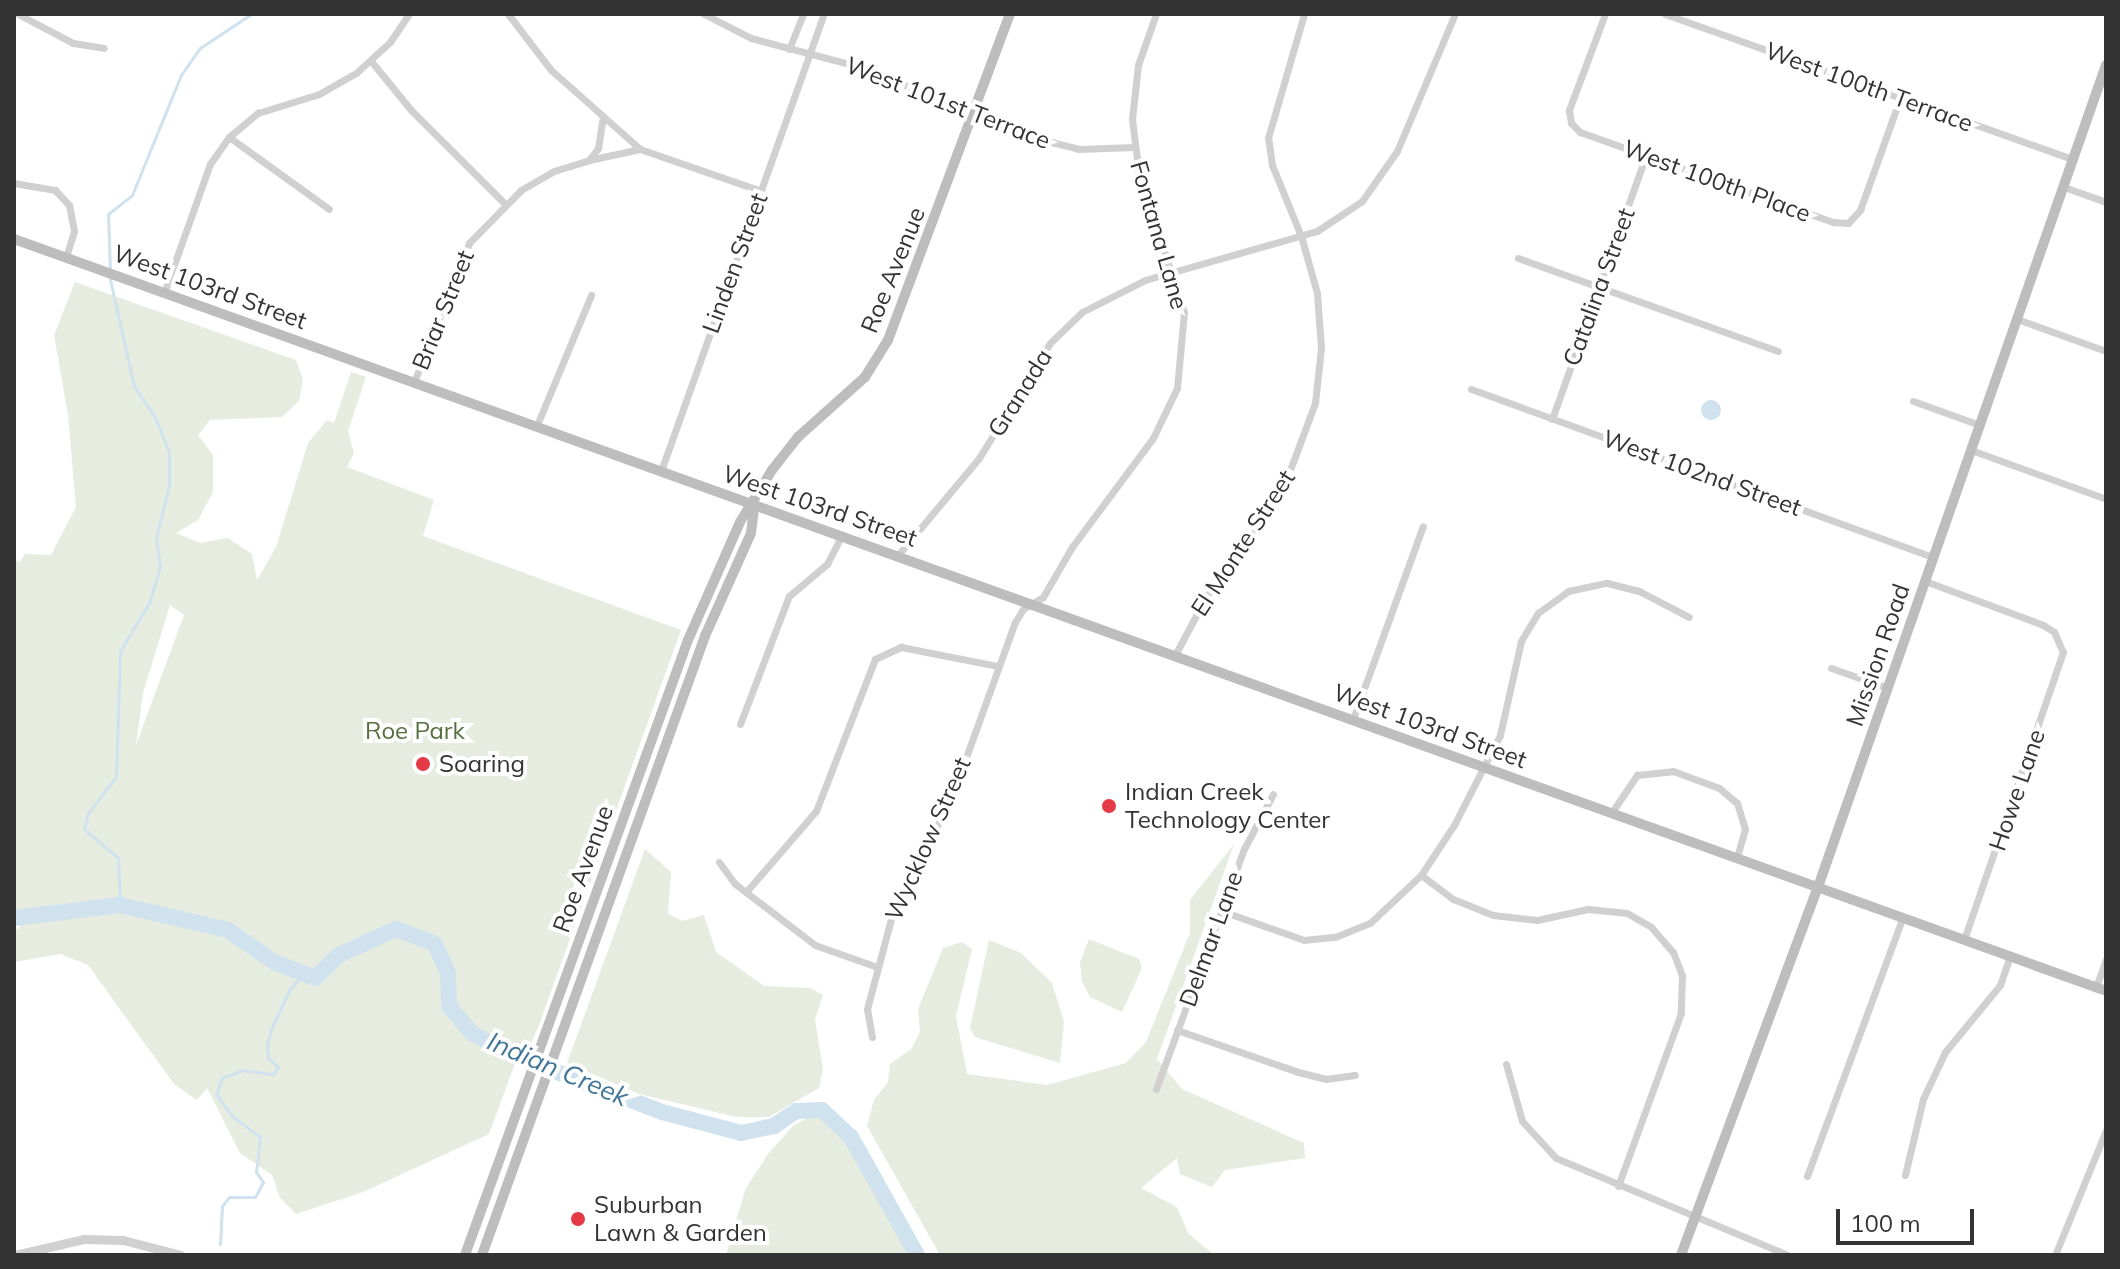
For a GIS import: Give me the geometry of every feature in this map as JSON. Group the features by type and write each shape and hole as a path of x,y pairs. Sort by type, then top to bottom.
{"main road":[{"name":"Roe Avenue","path":"465,1255 688,640 740,522 755,505 784,454 876,362 919,264 971,109 1010,14"},
{"name":"Mission Road","path":"1681,1255 1818,887 2106,65"},
{"name":"West 103rd Street","path":"14,239 2101,989"},
{"name":"Roe Avenue","path":"482,1255 705,636 751,533 755,505"},
{"path":"614,842 628,851"}],"street":[{"path":"18,14 73,43 104,48"},
{"path":"164,293 210,164 229,137 258,113 319,94 371,61 409,14"},
{"path":"508,14 534,52 640,149 761,191"},
{"name":"West 101st Terrace","path":"704,14 751,38 853,65 1060,146 1134,147"},
{"path":"789,49 803,14"},
{"path":"810,55 824,14"},
{"name":"Fontana Lane","path":"1032,604 1043,597 1072,547 1168,412 1185,338 1174,272 1134,147 1138,65 1156,14"},
{"name":"El Monte Street","path":"1175,655 1206,597 1284,486 1308,428 1321,348 1317,293 1301,236 1272,165 1268,138 1304,14"},
{"path":"1174,272 1301,236 1341,217 1383,175 1455,14"},
{"name":"West 100th Place","path":"1605,14 1569,110 1571,123 1580,132 1833,222 1848,223 1860,210 1900,98"},
{"name":"West 100th Terrace","path":"1665,14 2074,160"},
{"name":"Linden Street","path":"661,471 810,55"},
{"path":"371,61 411,110 504,203"},
{"path":"589,160 598,148 603,116"},
{"path":"229,137 329,209"},
{"name":"Briar Street","path":"414,382 457,267 504,203 537,179 589,160 640,149"},
{"name":"Catalina Street","path":"1552,419 1646,155"},
{"path":"14,183 55,190 69,205 74,231 66,257"},
{"path":"2064,187 2106,202"},
{"path":"1518,258 1778,351"},
{"name":"Granada","path":"898,555 979,458 1040,358 1066,326 1122,288 1174,272"},
{"path":"537,425 591,295"},
{"path":"2017,319 2106,351"},
{"name":"West 102nd Street","path":"1471,389 1933,557"},
{"path":"1913,401 1980,425"},
{"path":"1971,450 2106,499"},
{"path":"1353,719 1423,526"},
{"path":"740,724 789,596 827,564 842,535"},
{"name":"Howe Lane","path":"1925,581 2043,625 2059,640 2062,664 1964,940"},
{"path":"1222,911 1304,940 1335,937 1382,915 1421,875 1484,767 1506,719 1521,641 1538,613 1560,595 1583,585 1616,583 1689,617"},
{"name":"Wycklow Street","path":"872,1037 867,1009 892,915 952,796 1015,622 1032,604"},
{"path":"746,892 816,811 875,659 901,647 998,666"},
{"path":"1831,668 1888,688"},
{"path":"1612,812 1637,775 1673,771 1719,788 1737,803 1745,829 1737,857"},
{"name":"Delmar Lane","path":"1156,1089 1244,849 1273,794"},
{"path":"719,862 746,892 815,945 877,967"},
{"path":"1421,875 1453,899 1493,915 1537,920 1588,909 1627,913 1651,927 1673,952 1682,976 1681,1013 1618,1186"},
{"path":"1807,1176 1903,917"},
{"path":"1905,1175 1923,1099 1945,1052 2000,985 2010,956"},
{"path":"2101,989 2106,959"},
{"path":"1177,1030 1298,1072 1326,1079 1355,1075"},
{"path":"1506,1064 1518,1113 1540,1144 1566,1164 1788,1255"},
{"path":"2055,1255 2106,1130"},
{"path":"15,1255 83,1239 123,1240 180,1255"}],"green space":[{"name":"Roe Park","path":"75,282 296,360 303,379 299,401 282,417 210,420 198,435 213,455 213,492 198,520 176,533 200,543 228,538 252,554 257,580 276,547 308,443 327,420 334,423 351,372 366,377 348,431 354,453 347,467 434,500 423,536 681,630 539,1025 527,1053 520,1050 489,1134 363,1192 296,1214 280,1198 272,1175 240,1153 207,1088 197,1100 174,1084 88,965 60,954 14,962 14,930 20,928 14,918 14,560 20,562 25,554 51,555 76,507 68,415 54,335","holes":["170,605 184,615 136,745 143,693"]},
{"path":"1234,844 1157,1059 1182,1089 1304,1143 1305,1158 1225,1170 1212,1187 1180,1174 1177,1158 1141,1188 1177,1207 1188,1233 1214,1255 940,1255 867,1126 874,1100 888,1082 890,1064 911,1049 920,1032 918,1009 943,948 962,942 972,949 956,1016 967,1074 1047,1085 1126,1063 1146,1042 1190,933 1190,900"},
{"path":"645,849 671,872 668,914 682,921 704,915 716,952 764,986 810,988 823,995 815,1020 823,1069 819,1088 769,1117 737,1117 639,1094 567,1063"},
{"path":"1089,939 1139,959 1142,968 1122,1012 1090,997 1082,981 1080,962"},
{"path":"989,940 1021,953 1052,983 1064,1022 1060,1063 975,1037 970,1028"},
{"path":"822,1110 851,1137 917,1255 726,1255 746,1188 768,1154 794,1125"}],"water":[{"path":"1711,400 1718,403 1721,410 1718,417 1711,420 1704,417 1701,410 1704,403"}],"waterway":[{"path":"110,271 108,214 132,195 181,75 200,48 251,14"},
{"path":"110,279 134,386 155,417 169,452 169,486 156,538 160,567 149,603 120,651 116,777 88,813 84,829 118,858 120,905"},
{"name":"Indian Creek","path":"14,918 120,905 228,930 274,962 315,978 339,955 396,929 435,944 448,973 449,1006 472,1033 512,1055 662,1112 741,1133 774,1126 796,1111 822,1110 851,1137 917,1255"},
{"path":"220,1244 222,1206 229,1197 255,1197 263,1182 256,1172 260,1137 232,1116 216,1094 222,1078 243,1070 273,1074 278,1067 268,1058 267,1043 273,1025 290,989 298,980 312,977"}],"place":[{"name":"Soaring","path":"423,764"},
{"name":"Indian Creek Technology Center","path":"1109,806"},
{"name":"Suburban Lawn & Garden","path":"578,1219"}]}
